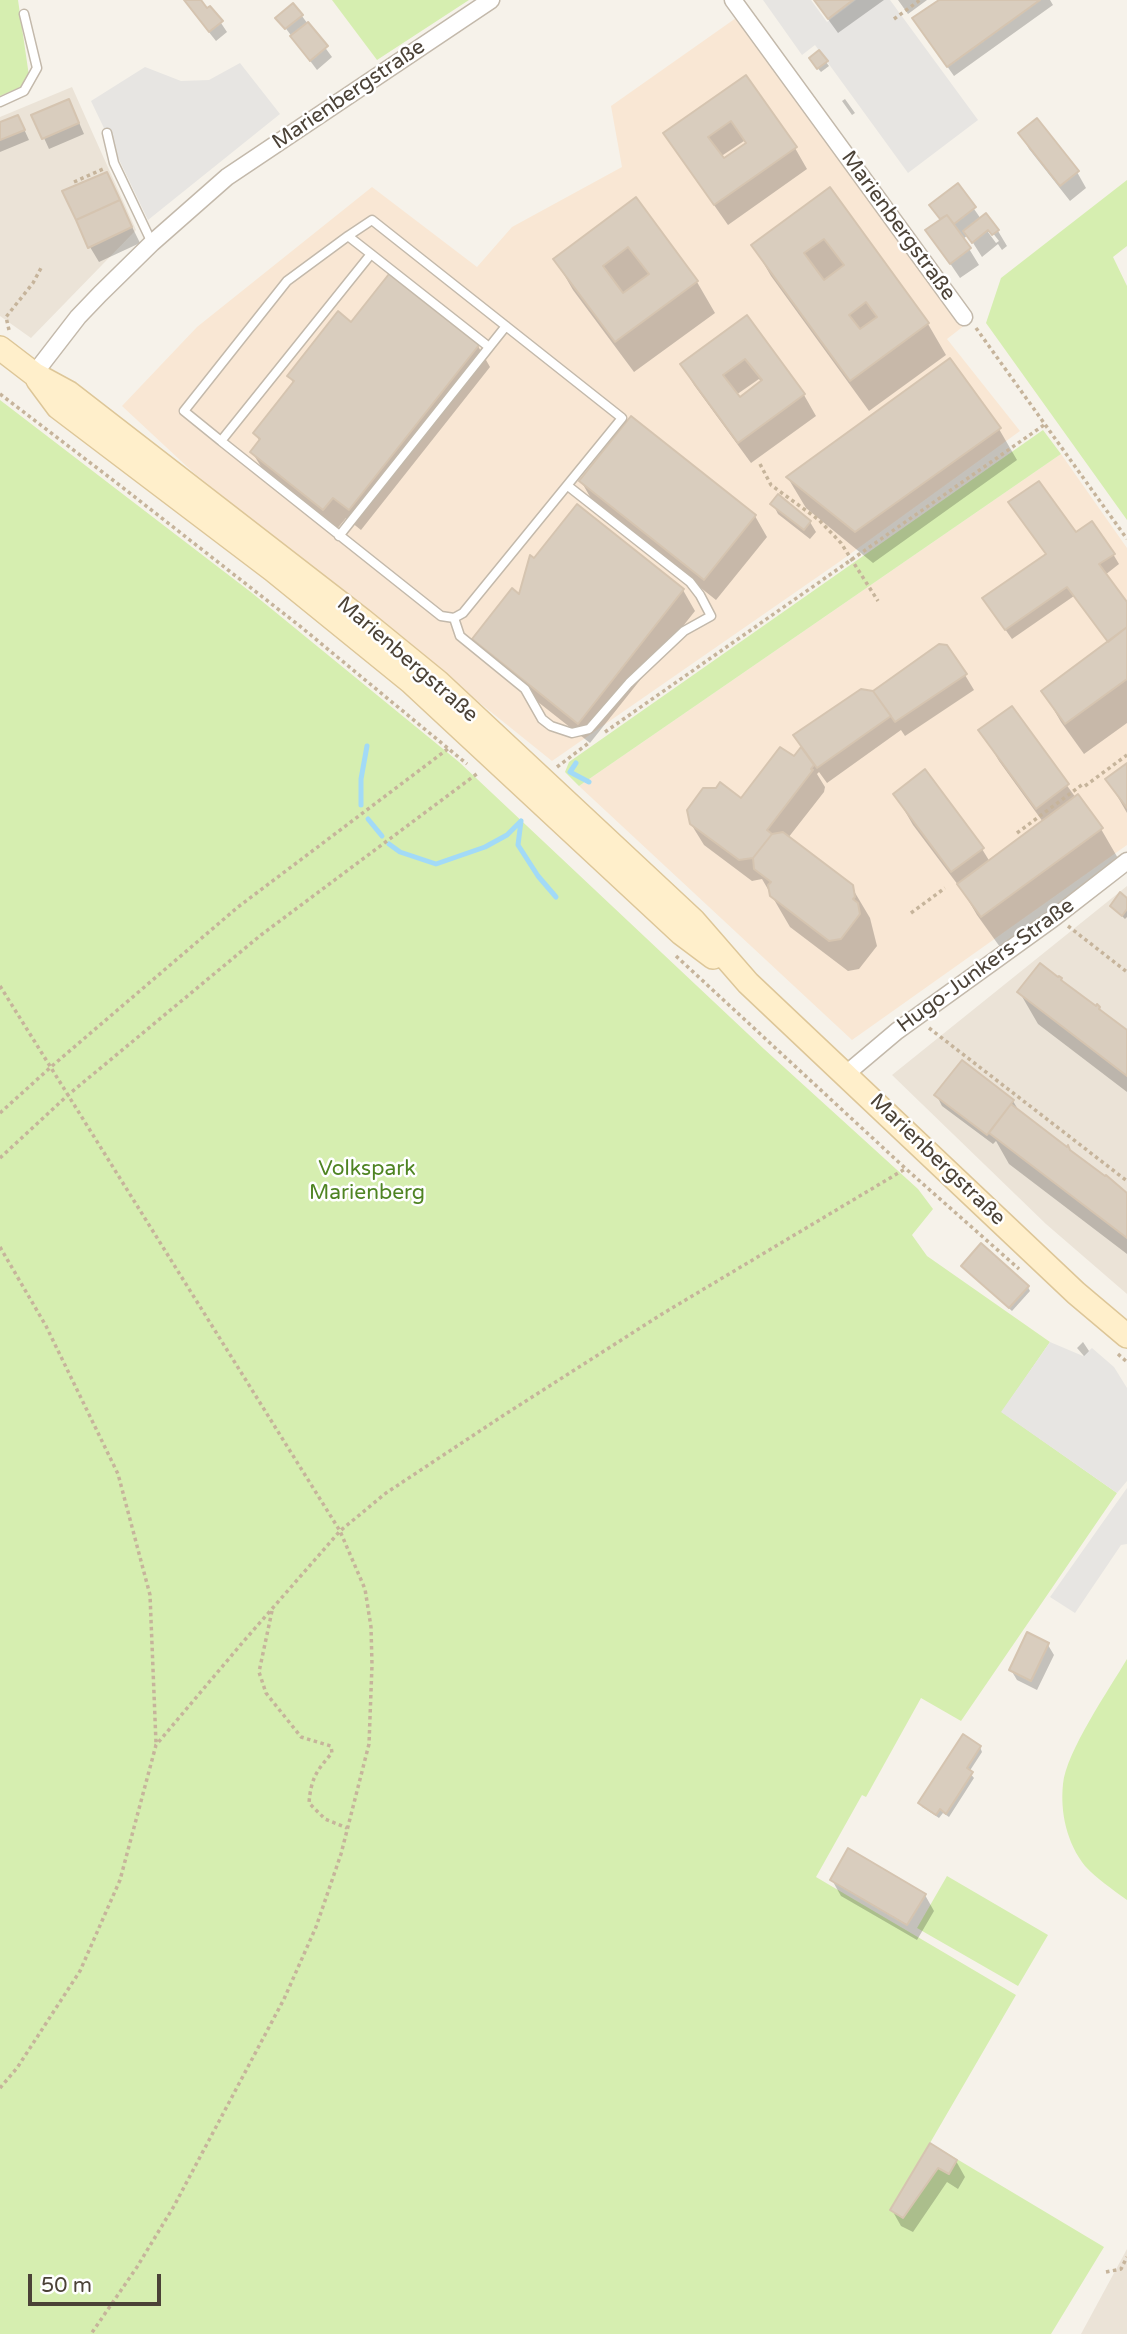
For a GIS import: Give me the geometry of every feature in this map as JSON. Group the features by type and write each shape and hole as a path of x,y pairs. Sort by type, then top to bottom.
{"main road":[{"name":"Marienbergstraße","path":"6,344 34,374 58,407 336,621 434,702 681,933 748,983"},
{"name":"Marienbergstraße","path":"34,374 69,393 362,620 447,691 694,921 748,983 1076,1293 1127,1336"},
{"path":"336,621 351,623 362,620"}],"street":[{"name":"Marienbergstraße","path":"34,374 78,317 152,243 227,177 491,0"},
{"name":"Marienbergstraße","path":"733,0 964,317"},
{"name":"Hugo-Junkers-Straße","path":"846,1074 915,1018 1127,861"}],"lane":[{"path":"0,102 24,91 37,68 24,14"},
{"path":"107,133 114,163 152,243"},
{"path":"372,220 622,418 463,613 454,618 441,616 184,411 287,281 348,236 372,220"},
{"path":"348,236 489,347"},
{"path":"221,441 371,254"},
{"path":"339,536 506,326"},
{"path":"454,618 460,636 526,689 542,719 562,731 572,733 589,729 629,683 684,631 710,616 690,582 568,486"}],"path":[{"path":"894,19 920,0"},
{"path":"74,181 114,163"},
{"path":"6,344 6,317 33,283 41,268"},
{"path":"964,317 976,327 1127,539"},
{"path":"0,394 290,619 449,748 238,907 0,1113"},
{"path":"605,732 1044,425"},
{"path":"760,464 771,485 819,520 841,543 878,601"},
{"path":"541,780 594,739"},
{"path":"1017,833 1127,755"},
{"path":"0,1158 68,1095 261,936 478,773"},
{"path":"911,913 945,888"},
{"path":"1055,916 1127,972"},
{"path":"0,986 340,1531 365,1589 371,1640 369,1744 348,1828 316,1927 284,1999 174,2206 137,2267 90,2334"},
{"path":"915,1018 1127,1181"},
{"path":"156,1745 340,1531 386,1493 662,1314 905,1168 825,1095"},
{"path":"0,1247 46,1326 118,1474 150,1595 156,1745 120,1880 80,1970 17,2068 0,2088"},
{"path":"272,1609 259,1672 266,1693 301,1737 331,1746 332,1753 311,1784 309,1803 325,1819 348,1828"},
{"path":"1106,2272 1121,2269 1127,2257"}],"shaded area":[{"path":"763,0 811,0 827,22 856,0 890,0 978,120 908,173 815,45 802,55"},
{"path":"736,18 965,325 947,339 1020,431 839,562 552,761 195,474 122,406 197,327 372,187 477,267 512,227 622,167 611,106"},
{"path":"240,63 280,114 148,220 91,101 145,67 181,81 209,80"},
{"path":"72,87 136,230 31,338 0,316 0,117"},
{"path":"1061,454 1127,548 1127,845 852,1040 579,786"},
{"path":"1127,886 1127,1294 1046,1224 892,1075"},
{"path":"1050,1342 1083,1356 1092,1348 1114,1367 1127,1388 1127,1481 1117,1493 1001,1412"},
{"path":"1127,1488 1127,1544 1121,1545 1075,1613 1050,1597"},
{"path":"1127,2249 1127,2334 1081,2334"}],"green space":[{"path":"0,0 18,0 30,83 0,96"},
{"path":"332,0 469,0 377,60"},
{"path":"1127,180 1127,246 1113,257 1127,286 1127,520 986,323 1001,278"},
{"name":"Volkspark Marienberg","path":"0,400 252,593 459,762 764,1049 918,1189 933,1209 912,1235 927,1256 1050,1342 1002,1412 1117,1493 961,1721 921,1698 866,1797 862,1795 816,1877 1016,1995 930,2143 1104,2247 1051,2334 0,2334"},
{"path":"1043,430 1061,454 579,786 565,772 569,762"},
{"path":"1127,1659 1127,1900 1095,1875 1079,1857 1069,1838 1062,1795 1072,1755"},
{"path":"947,1876 1048,1935 1018,1986 917,1928"}],"building":[{"path":"184,0 201,0 223,21 209,32"},
{"path":"814,0 853,0 828,19"},
{"path":"939,0 1040,0 947,67 912,18"},
{"path":"293,3 303,15 285,29 275,18"},
{"path":"308,22 328,46 310,61 290,36"},
{"path":"819,50 828,61 817,69 809,58"},
{"path":"746,75 797,147 714,205 663,133","holes":["731,121 746,143 724,158 708,137"]},
{"path":"69,99 79,123 42,139 31,115"},
{"path":"18,115 25,130 0,140 0,122"},
{"path":"1037,118 1079,171 1060,186 1018,133"},
{"path":"107,172 120,200 76,220 62,191"},
{"path":"958,183 976,207 954,224 947,215 940,219 929,205"},
{"path":"830,187 929,323 850,381 751,245","holes":["824,239 844,265 824,280 804,253","866,302 877,317 860,329 849,315"]},
{"path":"636,197 698,281 615,342 553,259","holes":["628,247 649,274 623,293 603,266"]},
{"path":"120,200 132,227 88,248 76,220"},
{"path":"986,213 999,230 992,235 988,230 972,243 963,231"},
{"path":"947,215 971,248 950,264 925,230"},
{"path":"389,274 479,345 349,510 333,498 323,510 250,452 260,439 253,433 294,381 287,376 338,311 351,322"},
{"path":"747,315 805,394 738,443 680,364","holes":["745,359 762,380 740,397 723,375"]},
{"path":"950,358 1001,428 855,532 786,477"},
{"path":"631,416 756,515 704,580 579,481"},
{"path":"1039,481 1076,532 1092,521 1115,554 1099,564 1127,602 1127,627 1108,642 1067,587 1005,630 982,598 1046,554 1008,502"},
{"path":"778,494 811,521 804,530 770,504"},
{"path":"577,504 684,589 578,724 472,639 512,588 519,594 530,555 534,558"},
{"path":"1127,627 1127,679 1065,724 1041,691"},
{"path":"939,644 947,645 967,674 895,722 873,691"},
{"path":"861,689 873,691 891,716 817,768 793,735"},
{"path":"1012,706 1069,784 1036,809 978,730"},
{"path":"780,747 794,756 801,747 814,765 811,769 813,770 767,830 772,834 753,858 739,860 690,824 687,810 703,788 716,788 720,782 741,798"},
{"path":"1127,763 1127,808 1105,779"},
{"path":"925,769 984,848 951,872 893,794"},
{"path":"1078,794 1103,828 981,917 957,884"},
{"path":"783,832 853,885 853,899 858,903 860,914 841,939 829,941 770,896 768,885 771,882 754,869 753,858 772,834"},
{"path":"1120,892 1127,898 1127,909 1122,916 1110,906"},
{"path":"1040,963 1096,1006 1097,1004 1099,1009 1127,1030 1127,1076 1017,992"},
{"path":"962,1060 1014,1100 987,1135 934,1095"},
{"path":"1011,1104 1067,1147 1068,1145 1070,1150 1127,1193 1127,1238 989,1133"},
{"path":"981,1243 1029,1286 1009,1308 961,1266"},
{"path":"1027,1632 1049,1643 1031,1681 1009,1670"},
{"path":"963,1734 981,1746 967,1768 973,1772 946,1814 940,1809 936,1815 918,1803"},
{"path":"848,1848 926,1894 907,1925 830,1880"},
{"path":"930,2143 957,2160 949,2174 938,2168 903,2218 890,2210"}],"waterway":[{"path":"361,805 361,779 367,746"},
{"path":"576,763 570,772 589,782"},
{"path":"368,819 382,836"},
{"path":"521,821 518,845 538,876 556,897"},
{"path":"389,844 400,852 436,864 485,847 507,835 521,821"}]}
